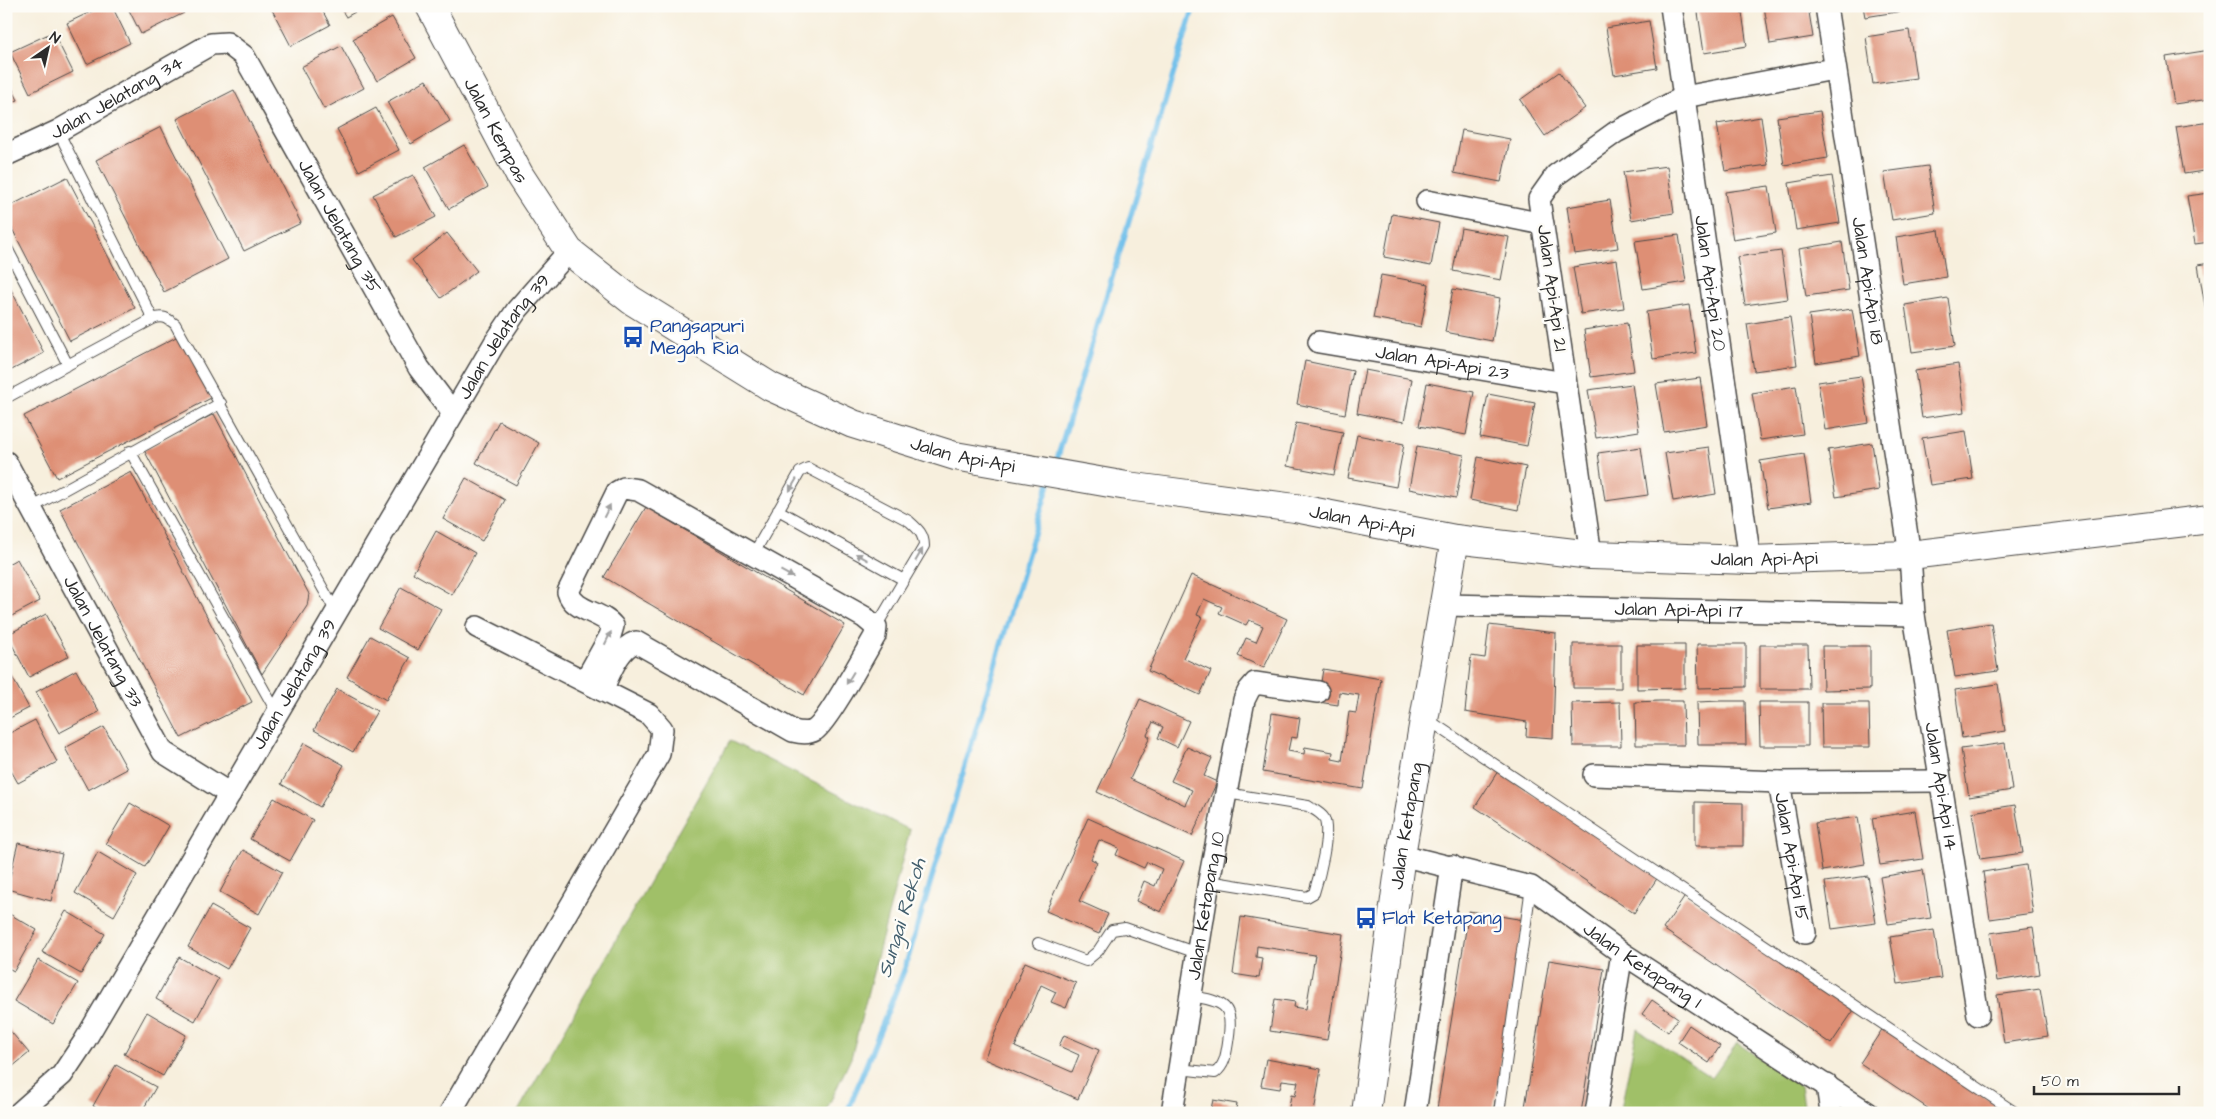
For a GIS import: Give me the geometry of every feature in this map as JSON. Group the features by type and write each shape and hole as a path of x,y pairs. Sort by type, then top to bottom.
{"street":[{"name":"Jalan Kempas","path":"430,6 520,176 569,251"},
{"name":"Jalan Api-Api 20","path":"1671,6 1750,560"},
{"name":"Jalan Api-Api 18","path":"1826,6 1834,69 1910,555"},
{"name":"Jalan Jelatang 34","path":"6,155 58,131 211,44 228,43"},
{"name":"Jalan Jelatang 35","path":"228,43 244,56 419,368 452,412"},
{"name":"Jalan Api-Api 21","path":"1591,555 1539,199 1556,175 1616,132 1684,97 1834,69"},
{"path":"1427,201 1543,224"},
{"name":"Jalan Jelatang 39","path":"19,1113 62,1075 78,1050 230,794 452,412 517,310 569,251"},
{"name":"Jalan Api-Api","path":"569,251 631,300 771,387 853,424 956,456 1127,486 1295,508 1455,539 1591,555 1750,560 1910,555 2210,519"},
{"name":"Jalan Api-Api 23","path":"1319,342 1565,382"},
{"name":"Jalan Jelatang 33","path":"6,462 163,752 230,794"},
{"path":"624,488 638,490 864,618 876,627 876,636 831,709 813,731 804,733 793,731 636,642 629,644 623,650 593,686 613,626 608,620 574,603 568,592 617,492 624,488"},
{"name":"Jalan Ketapang","path":"1366,1113 1400,855 1455,539"},
{"name":"Jalan Api-Api 14","path":"1910,555 1914,615 1978,1016"},
{"name":"Jalan Api-Api 17","path":"1444,606 1914,615"},
{"path":"450,1113 659,754 662,728 649,714 477,627"},
{"name":"Jalan Ketapang 10","path":"1172,1113 1208,881 1244,700 1255,683 1318,692"},
{"path":"1594,775 1779,782 1939,781"},
{"name":"Jalan Api-Api 15","path":"1779,782 1806,933"},
{"name":"Jalan Ketapang 1","path":"1400,855 1452,866 1532,887 1622,953 1868,1113"},
{"path":"1415,1113 1452,866"},
{"path":"1596,1113 1622,953"},
{"path":"1827,1086 1831,1113"}],"lane":[{"path":"58,131 153,319"},
{"path":"6,246 68,365"},
{"path":"6,398 153,319 161,316 168,318 175,324 221,403 336,612"},
{"path":"31,508 130,451 221,403"},
{"path":"130,451 277,713"},
{"path":"753,555 800,472 808,468 909,521 924,537 924,546 876,627"},
{"path":"778,510 904,580"},
{"path":"1424,717 2016,1113"},
{"path":"1208,881 1306,897 1314,893 1317,884 1327,832 1325,820 1320,812 1308,806 1226,793"},
{"path":"1499,1113 1532,887"},
{"path":"1038,943 1086,961 1098,951 1112,930 1124,928 1197,953"},
{"path":"1179,1069 1215,1073 1222,1067 1226,1057 1232,1020 1228,1010 1212,999 1190,996"}],"green space":[{"path":"730,741 910,830 851,1058 825,1113 517,1113"},
{"path":"1637,1029 1712,1078 1737,1043 1801,1086 1805,1113 1620,1113"}],"building":[{"path":"103,6 112,6 130,43 87,64 67,23"},
{"path":"127,6 180,6 184,13 141,34"},
{"path":"270,6 320,6 330,25 291,46"},
{"path":"339,6 366,6 346,17"},
{"path":"1697,6 1741,6 1747,46 1704,53"},
{"path":"1764,6 1808,6 1813,37 1770,44"},
{"path":"1863,6 1908,6 1909,10 1865,17"},
{"path":"392,17 416,58 377,81 353,39"},
{"path":"1649,21 1657,68 1614,75 1606,28"},
{"path":"1909,30 1916,78 1873,84 1866,37"},
{"path":"53,32 73,72 30,93 10,52"},
{"path":"341,46 364,88 324,109 301,67"},
{"path":"2210,50 2210,99 2174,104 2166,57"},
{"path":"1559,72 1585,108 1545,136 1520,100"},
{"path":"6,76 18,100 6,105"},
{"path":"426,80 450,121 411,144 387,102"},
{"path":"234,90 301,223 244,251 177,119"},
{"path":"376,108 399,150 359,171 337,129"},
{"path":"1820,111 1828,158 1784,165 1777,117"},
{"path":"1761,117 1768,165 1725,171 1717,124"},
{"path":"2210,122 2210,170 2184,174 2176,127"},
{"path":"161,127 228,259 164,292 96,160"},
{"path":"1462,130 1510,139 1501,182 1454,173"},
{"path":"464,145 488,187 449,209 425,167"},
{"path":"1667,166 1674,213 1631,220 1623,172"},
{"path":"1928,166 1935,213 1892,220 1884,172"},
{"path":"413,175 436,217 396,237 373,195"},
{"path":"1832,176 1840,223 1796,230 1789,183"},
{"path":"67,177 135,308 70,341 6,217 6,208"},
{"path":"1769,186 1776,233 1733,240 1725,192"},
{"path":"2210,193 2210,242 2195,244 2187,196"},
{"path":"1610,200 1618,248 1574,254 1567,207"},
{"path":"1392,214 1439,223 1431,266 1384,257"},
{"path":"1461,228 1509,237 1501,280 1453,271"},
{"path":"1939,230 1946,277 1903,284 1896,237"},
{"path":"447,233 477,271 441,298 412,260"},
{"path":"1679,235 1686,282 1643,289 1635,241"},
{"path":"1842,242 1849,290 1806,296 1799,249"},
{"path":"1781,251 1788,299 1745,305 1737,257"},
{"path":"1617,260 1624,308 1581,314 1573,267"},
{"path":"2210,263 2210,311 2206,312 2198,265"},
{"path":"1381,275 1429,284 1421,327 1373,318"},
{"path":"6,280 44,353 6,373"},
{"path":"1453,289 1500,298 1492,341 1445,332"},
{"path":"1948,298 1955,346 1912,352 1905,305"},
{"path":"1689,305 1696,353 1653,359 1646,312"},
{"path":"1852,309 1860,356 1816,363 1809,315"},
{"path":"1790,317 1797,365 1754,371 1747,324"},
{"path":"1627,323 1634,371 1591,377 1584,330"},
{"path":"180,335 213,397 57,478 24,416"},
{"path":"1305,361 1353,371 1345,414 1297,404"},
{"path":"1958,364 1965,412 1922,418 1915,371"},
{"path":"1365,370 1412,379 1404,422 1357,413"},
{"path":"1861,376 1869,423 1825,430 1818,382"},
{"path":"1700,378 1707,425 1664,432 1656,384"},
{"path":"1427,383 1474,392 1466,435 1419,426"},
{"path":"1632,384 1639,431 1596,438 1588,390"},
{"path":"1796,386 1803,434 1760,440 1752,393"},
{"path":"1488,394 1535,403 1527,446 1480,437"},
{"path":"214,414 309,594 307,606 262,674 144,450"},
{"path":"499,421 539,443 516,485 476,463"},
{"path":"1296,423 1343,432 1334,475 1287,466"},
{"path":"1966,431 1973,479 1930,485 1922,438"},
{"path":"1357,435 1404,444 1396,487 1348,478"},
{"path":"1872,443 1879,490 1836,497 1828,450"},
{"path":"1417,446 1464,455 1456,498 1409,489"},
{"path":"1641,447 1648,495 1605,501 1598,453"},
{"path":"1709,447 1716,494 1673,501 1665,453"},
{"path":"1804,454 1811,502 1768,508 1760,461"},
{"path":"1478,457 1526,467 1518,510 1470,500"},
{"path":"131,472 252,702 181,738 60,509"},
{"path":"466,478 505,500 482,541 443,519"},
{"path":"646,507 845,625 804,695 604,577"},
{"path":"436,531 475,553 452,595 413,573"},
{"path":"17,559 40,601 6,619 6,565"},
{"path":"1191,575 1287,619 1264,668 1238,656 1246,638 1256,642 1263,626 1249,620 1246,625 1219,613 1222,607 1204,599 1197,615 1202,617 1183,658 1211,671 1200,695 1148,671"},
{"path":"401,587 441,609 418,650 378,628"},
{"path":"46,614 69,656 29,677 7,635"},
{"path":"1991,623 1998,671 1955,677 1947,630"},
{"path":"1489,625 1556,633 1553,738 1526,736 1527,722 1465,712 1471,656 1485,658"},
{"path":"370,636 410,658 386,700 347,677"},
{"path":"1573,644 1621,644 1621,688 1573,688"},
{"path":"1697,644 1746,644 1746,687 1698,688"},
{"path":"1637,645 1685,645 1685,688 1637,689"},
{"path":"1760,645 1808,645 1809,689 1760,689"},
{"path":"1822,646 1870,646 1870,689 1823,690"},
{"path":"6,666 29,708 6,720"},
{"path":"1323,669 1381,679 1363,789 1263,772 1272,713 1300,718 1297,738 1291,737 1288,751 1304,754 1305,747 1333,752 1332,759 1342,761 1349,712 1356,713 1359,695 1339,692 1338,705 1318,702"},
{"path":"76,670 99,712 59,733 36,692"},
{"path":"1998,684 2005,731 1962,738 1955,690"},
{"path":"337,689 377,711 353,752 314,730"},
{"path":"1140,699 1189,721 1177,747 1158,738 1163,727 1153,722 1147,735 1150,737 1130,779 1185,805 1192,790 1171,781 1187,747 1212,758 1204,776 1217,782 1192,836 1097,792"},
{"path":"1683,701 1684,745 1636,745 1635,702"},
{"path":"1745,701 1746,745 1698,745 1697,702"},
{"path":"1620,702 1621,746 1573,746 1572,703"},
{"path":"1759,702 1808,702 1808,746 1760,746"},
{"path":"1821,703 1869,703 1870,747 1822,747"},
{"path":"35,720 57,762 18,783 6,762 6,735"},
{"path":"104,727 127,769 88,790 65,748"},
{"path":"304,743 344,765 320,807 281,784"},
{"path":"2005,743 2012,790 1969,797 1961,749"},
{"path":"1498,771 1658,877 1634,913 1475,807"},
{"path":"274,798 313,820 290,861 250,839"},
{"path":"1695,802 1743,803 1743,846 1695,846"},
{"path":"130,803 169,826 145,867 106,844"},
{"path":"2015,805 2023,853 1980,859 1972,812"},
{"path":"1915,811 1923,859 1880,865 1872,818"},
{"path":"1858,817 1865,864 1822,871 1815,823"},
{"path":"1088,818 1184,861 1161,912 1136,901 1144,881 1155,886 1162,869 1147,862 1144,868 1116,855 1119,848 1099,840 1091,859 1097,862 1079,901 1108,914 1099,934 1046,911"},
{"path":"18,843 62,854 51,901 7,889"},
{"path":"243,850 282,872 259,914 220,892"},
{"path":"98,852 137,875 114,916 75,893"},
{"path":"2026,865 2033,913 1990,919 1983,872"},
{"path":"1923,870 1931,918 1888,924 1880,877"},
{"path":"1868,876 1876,923 1832,929 1825,882"},
{"path":"1686,895 1854,1010 1831,1044 1663,929"},
{"path":"211,906 250,928 227,969 188,947"},
{"path":"66,911 105,934 81,974 42,952"},
{"path":"1469,911 1524,920 1493,1113 1457,1113 1437,1109"},
{"path":"6,912 37,930 14,971 6,967"},
{"path":"1241,917 1343,934 1327,1040 1270,1031 1275,999 1295,1002 1294,1007 1306,1009 1315,955 1257,946 1256,957 1262,958 1259,978 1233,974"},
{"path":"2033,927 2040,974 1997,981 1990,933"},
{"path":"1934,930 1941,978 1898,984 1890,937"},
{"path":"179,957 218,979 195,1021 156,999"},
{"path":"38,960 78,983 53,1024 14,1001"},
{"path":"1549,960 1604,969 1581,1113 1524,1113"},
{"path":"1025,962 1076,983 1066,1008 1051,1002 1056,992 1041,985 1015,1047 1072,1072 1079,1055 1059,1046 1064,1035 1099,1050 1078,1099 984,1059"},
{"path":"2040,989 2048,1036 2004,1043 1997,995"},
{"path":"1652,1000 1678,1018 1668,1032 1642,1014"},
{"path":"147,1012 186,1035 163,1076 124,1054"},
{"path":"1689,1025 1720,1046 1709,1063 1678,1042"},
{"path":"6,1026 29,1053 6,1072"},
{"path":"1883,1028 2009,1113 1935,1113 1860,1063"},
{"path":"1266,1059 1321,1069 1314,1113 1288,1113 1291,1095 1295,1096 1298,1082 1282,1080 1280,1089 1261,1086"},
{"path":"116,1065 156,1087 141,1113 105,1113 93,1106"},
{"path":"1213,1100 1237,1104 1235,1113 1210,1113"}],"waterway":[{"path":"1055,466 1194,6"},
{"name":"Sungai Rekoh","path":"847,1113 905,968 1050,480"}],"place":[{"name":"Pangsapuri Megah Ria","path":"633,337"},
{"name":"Flat Ketapang","path":"1366,918"}]}
